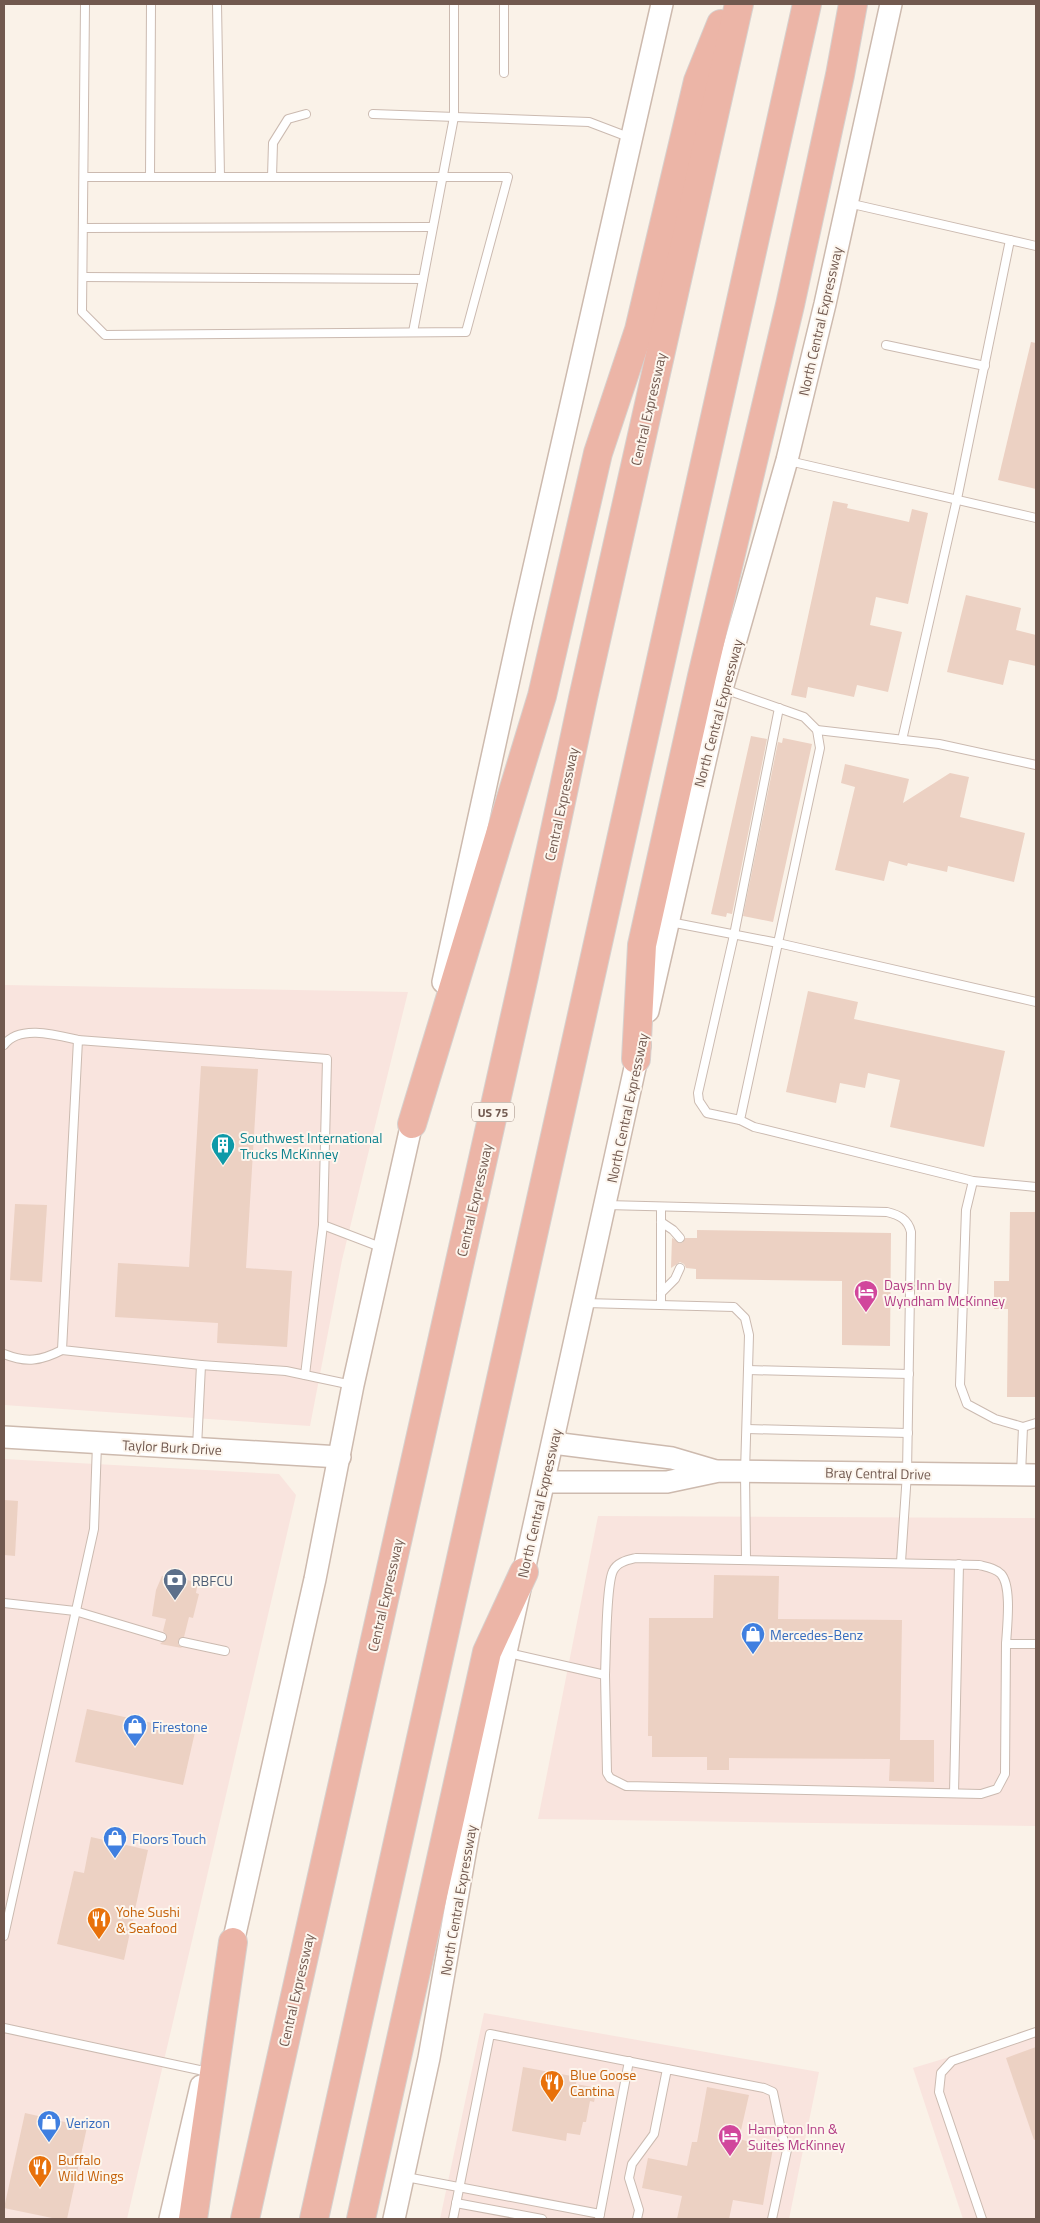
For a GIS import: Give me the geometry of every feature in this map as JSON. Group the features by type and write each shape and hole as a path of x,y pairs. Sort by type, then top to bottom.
{"highway":[{"path":"412,1124 542,696 598,453 639,330 698,81 730,4"},
{"name":"Central Expressway","path":"245,2219 524,976 588,679 739,4"},
{"path":"314,2219 807,4"},
{"path":"636,1060 642,945 702,676 790,305 840,76 853,4"},
{"path":"361,2219 487,1652 524,1572"},
{"path":"193,2219 233,1942"}],"main road":[{"path":"170,2219 315,1580 353,1385 385,1248 522,620 662,4"},
{"path":"886,25 888,4"},
{"name":"North Central Expressway","path":"394,2219 430,2058 469,1832 506,1652 606,1205 636,1060 723,688 788,460 892,4"},
{"name":"Taylor Burk Drive","path":"4,1437 340,1457"},
{"name":"Bray Central Drive","path":"553,1443 672,1458 719,1471 1029,1475"},
{"name":"Bray Central Drive","path":"544,1482 667,1482 719,1471"}],"lane":[{"path":"85,4 85,177 82,312 105,335 466,332 508,177 85,177"},
{"path":"150,177 151,4"},
{"path":"217,4 220,177"},
{"path":"413,332 454,117 454,4"},
{"path":"504,4 504,73"},
{"path":"272,177 274,143 288,119 306,114"},
{"path":"373,114 589,122 633,138"},
{"path":"847,203 1036,246"},
{"path":"84,228 432,227"},
{"path":"902,740 957,499 1010,240"},
{"path":"83,277 423,279"},
{"path":"886,346 985,366"},
{"path":"788,460 1036,518"},
{"path":"723,688 804,717 818,730 939,744 1036,765"},
{"path":"779,708 734,935 698,1093 699,1102 707,1113 740,1120 754,1127 972,1181 1036,1188"},
{"path":"740,1120 820,748 818,730"},
{"path":"668,922 778,943 1036,1002"},
{"path":"4,1045 19,1034 50,1034 78,1040 327,1059 324,1225 305,1375"},
{"path":"62,1350 78,1040"},
{"path":"972,1181 966,1210 960,1385 967,1404 995,1419 1023,1427 1036,1423"},
{"path":"606,1205 887,1212 900,1216 909,1225 911,1232 908,1433 901,1562"},
{"path":"660,1305 661,1207"},
{"path":"661,1222 674,1230 680,1238"},
{"path":"324,1225 385,1248"},
{"path":"660,1293 675,1279 680,1268"},
{"path":"584,1303 734,1307 745,1318 749,1335 745,1472 746,1559"},
{"path":"4,1354 18,1360 46,1359 62,1350 201,1365 286,1371 353,1385"},
{"path":"196,1448 201,1365"},
{"path":"748,1370 909,1374"},
{"path":"1023,1427 1029,1475"},
{"path":"747,1429 908,1433"},
{"path":"4,1936 94,1529 98,1442"},
{"path":"636,1558 746,1559 959,1564 993,1568 1001,1574 1007,1588 1005,1774 997,1788 990,1792 954,1793 634,1786 618,1783 610,1778 607,1773 605,1675 610,1586 613,1570 621,1562 636,1558"},
{"path":"954,1793 959,1564"},
{"path":"4,1603 75,1611 162,1637"},
{"path":"183,1642 225,1651"},
{"path":"1006,1644 1036,1644"},
{"path":"506,1652 605,1675"},
{"path":"4,2028 204,2071"},
{"path":"982,2219 939,2092 941,2073 952,2061 1036,2032"},
{"path":"453,2219 490,2034 764,2088 773,2092 787,2150 772,2219"},
{"path":"404,2177 600,2217 629,2061"},
{"path":"637,2219 639,2210 630,2178 632,2164 654,2134 666,2069"},
{"path":"456,2203 542,2219"}],"shaded area":[{"path":"4,985 408,992 342,1260 310,1426 4,1405"},
{"path":"4,1459 279,1474 296,1495 127,2219 4,2219"},
{"path":"598,1516 1036,1518 1036,1826 538,1819"},
{"path":"484,2013 819,2072 789,2219 440,2219"},
{"path":"1036,2031 1036,2219 963,2219 913,2068"}],"building":[{"path":"1031,342 1036,343 1036,489 998,480"},
{"path":"833,501 848,504 847,508 909,522 912,509 928,513 908,604 876,597 870,625 902,632 888,692 857,685 854,697 808,687 806,698 791,695"},
{"path":"966,595 1021,608 1016,630 1036,635 1036,666 1009,660 1003,685 947,672"},
{"path":"751,736 767,739 732,914 727,913 726,917 711,914"},
{"path":"783,738 812,744 773,922 743,916 778,742 782,743"},
{"path":"845,764 909,779 903,803 950,773 969,777 960,817 1025,833 1014,882 948,866 947,872 908,863 907,866 889,861 884,881 835,870 855,787 841,783"},
{"path":"808,991 858,1002 854,1019 1005,1051 984,1147 890,1127 900,1080 868,1073 865,1088 840,1083 836,1103 786,1092"},
{"name":"Southwest International Trucks McKinney","path":"201,1066 258,1069 246,1268 292,1271 287,1347 217,1343 218,1323 115,1317 118,1263 189,1267"},
{"path":"15,1204 47,1205 42,1282 10,1280"},
{"path":"1010,1212 1036,1212 1036,1397 1007,1397 1008,1309 994,1309 994,1281 1009,1281"},
{"name":"Days Inn by Wyndham McKinney","path":"697,1230 891,1233 890,1346 842,1345 842,1281 696,1279 696,1269 686,1268 680,1262 671,1268 672,1238 682,1243 685,1238 697,1238"},
{"path":"4,1500 18,1501 15,1556 4,1555"},
{"path":"714,1575 779,1576 778,1619 902,1620 900,1740 934,1740 934,1782 889,1781 890,1759 729,1758 729,1770 707,1770 707,1757 652,1757 652,1736 648,1736 649,1618 713,1618"},
{"name":"RBFCU","path":"162,1576 198,1582 196,1593 199,1594 193,1618 189,1617 184,1637 178,1640 178,1644 182,1648 160,1644 167,1638 163,1631 166,1619 152,1616 156,1590"},
{"name":"Firestone","path":"87,1709 195,1732 183,1785 75,1762"},
{"path":"91,1837 148,1850 124,1960 57,1944 74,1871 84,1873"},
{"path":"1036,2047 1036,2139 1034,2140 1006,2058"},
{"name":"Blue Goose Cantina","path":"523,2067 577,2077 576,2084 597,2088 594,2102 590,2101 586,2122 583,2122 580,2135 567,2133 566,2141 512,2131"},
{"name":"Hampton Inn & Suites McKinney","path":"707,2087 749,2095 739,2139 773,2148 763,2205 733,2200 729,2219 677,2219 682,2196 642,2188 648,2158 687,2166 692,2142 697,2142"},
{"path":"25,2113 87,2127 67,2219 57,2219 4,2208"}],"place":[{"name":"Southwest International Trucks McKinney","path":"223,1166"},
{"name":"Days Inn by Wyndham McKinney","path":"866,1313"},
{"name":"RBFCU","path":"175,1601"},
{"name":"Mercedes-Benz","path":"753,1655"},
{"name":"Firestone","path":"135,1747"},
{"name":"Floors Touch","path":"115,1859"},
{"name":"Yohe Sushi & Seafood","path":"99,1940"},
{"name":"Blue Goose Cantina","path":"552,2103"},
{"name":"Verizon","path":"49,2143"},
{"name":"Hampton Inn & Suites McKinney","path":"730,2157"},
{"name":"Buffalo Wild Wings","path":"40,2188"}]}
